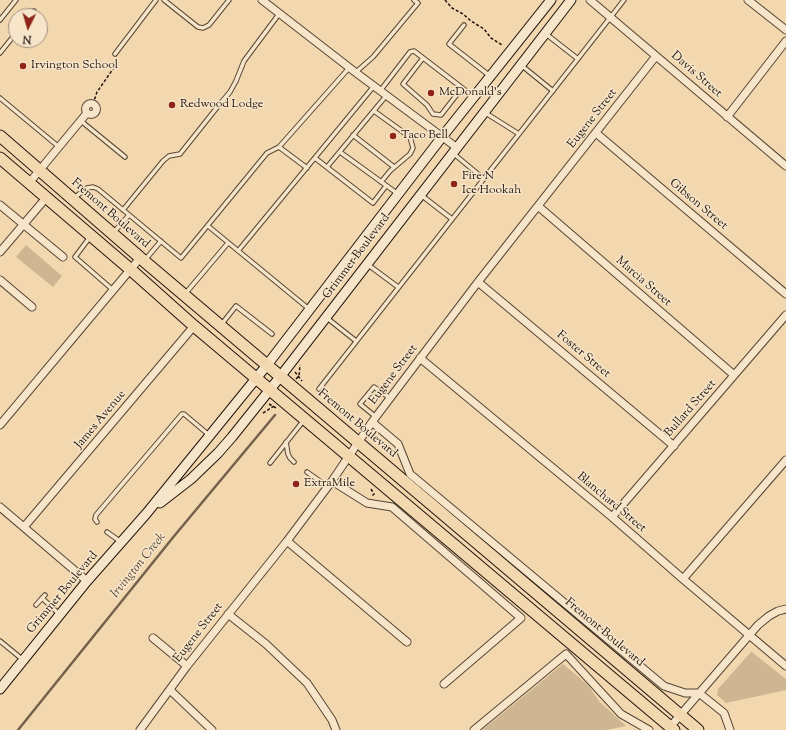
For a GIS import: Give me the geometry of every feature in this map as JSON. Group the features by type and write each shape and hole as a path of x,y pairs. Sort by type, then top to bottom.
{"main road":[{"name":"Grimmer Boulevard","path":"0,689 87,581 146,514 256,379 442,138 551,0"},
{"name":"Grimmer Boulevard","path":"146,514 191,479 218,453 270,390 570,0"},
{"name":"Fremont Boulevard","path":"0,136 220,326 698,730"},
{"path":"0,158 256,379 672,728"}],"street":[{"path":"262,0 442,138 454,150"},
{"name":"Davis Street","path":"590,0 786,166"},
{"path":"748,0 786,30"},
{"path":"728,116 786,41"},
{"name":"Eugene Street","path":"140,730 187,666 287,541 330,484 374,419 478,282 656,56"},
{"path":"29,183 87,113 93,114 96,111 96,107 93,104"},
{"name":"Gibson Street","path":"596,133 786,294"},
{"path":"0,252 46,198"},
{"path":"0,205 63,257"},
{"name":"Marcia Street","path":"538,206 734,375"},
{"path":"0,425 130,269 142,259"},
{"path":"0,280 32,307"},
{"name":"Foster Street","path":"478,282 674,446"},
{"name":"Bullard Street","path":"612,517 786,315"},
{"name":"James Avenue","path":"24,527 194,326"},
{"name":"Blanchard Street","path":"420,358 612,517 786,666"},
{"name":"Fremont Boulevard","path":"374,419 398,444 410,474 664,686 685,693 699,694 724,713 730,730"},
{"path":"683,579 786,460"},
{"path":"330,484 367,503 392,507 520,618 444,684"},
{"path":"0,507 87,581"},
{"path":"287,541 407,642"},
{"path":"672,728 680,715 758,625 769,616 786,609"},
{"path":"228,614 266,644 307,683 332,720 336,730"},
{"path":"153,638 187,666"},
{"path":"474,730 566,654 621,714 649,730"},
{"path":"170,690 212,730"}],"lane":[{"path":"0,20 16,0"},
{"path":"115,54 156,0"},
{"path":"164,0 198,27 203,28 210,25 229,0"},
{"path":"74,199 87,188 93,187 129,214 181,258 267,154 278,147 352,70 373,57 418,3 414,0"},
{"path":"319,388 624,0"},
{"path":"123,210 163,161 169,156 180,154 220,105 233,87 244,61 279,14"},
{"path":"464,25 449,44 491,76"},
{"path":"545,33 578,59"},
{"path":"0,53 8,43"},
{"path":"238,251 315,158 410,52 414,51 474,97"},
{"path":"423,58 402,84 427,105 433,114 441,115 462,88"},
{"path":"521,65 553,91"},
{"path":"327,167 386,96"},
{"path":"0,98 59,147"},
{"path":"374,111 410,137 413,148 410,154 394,167 381,182"},
{"path":"484,112 519,134"},
{"path":"81,121 125,157"},
{"path":"353,136 394,167"},
{"path":"278,147 307,168"},
{"path":"454,150 484,179"},
{"path":"340,152 398,195"},
{"path":"315,158 373,203 386,186"},
{"path":"420,194 452,219"},
{"path":"113,234 129,214"},
{"path":"208,226 310,309"},
{"path":"91,236 75,257 113,290"},
{"path":"142,259 161,241"},
{"path":"184,295 228,243"},
{"path":"367,264 398,287"},
{"path":"220,326 236,306 272,334"},
{"path":"326,317 356,341"},
{"path":"374,419 360,404 374,386 390,398"},
{"path":"97,522 95,519 96,515 182,414 210,436"},
{"path":"270,463 304,419"},
{"path":"286,442 288,454 294,462"},
{"path":"306,472 330,484"},
{"path":"107,532 121,542"},
{"path":"36,606 44,597 60,614"},
{"path":"0,641 23,660"}],"path":[{"path":"445,0 452,8 484,29 491,38 502,45"},
{"path":"93,104 97,92 113,69 115,54"},
{"path":"367,503 374,494 373,490 368,486"}],"shaded area":[{"path":"26,245 62,276 53,287 16,257"},
{"path":"751,652 786,679 786,690 726,703 717,695 718,689"},
{"path":"563,664 588,685 599,701 626,726 606,730 482,730"}],"waterway":[{"name":"Irvington Creek","path":"18,730 175,535 275,415"}],"place":[{"name":"Irvington School","path":"23,66"},
{"name":"McDonald's","path":"431,93"},
{"name":"Redwood Lodge","path":"172,105"},
{"name":"Taco Bell","path":"393,136"},
{"name":"Fire N Ice Hookah","path":"454,184"},
{"name":"ExtraMile","path":"296,484"}]}
